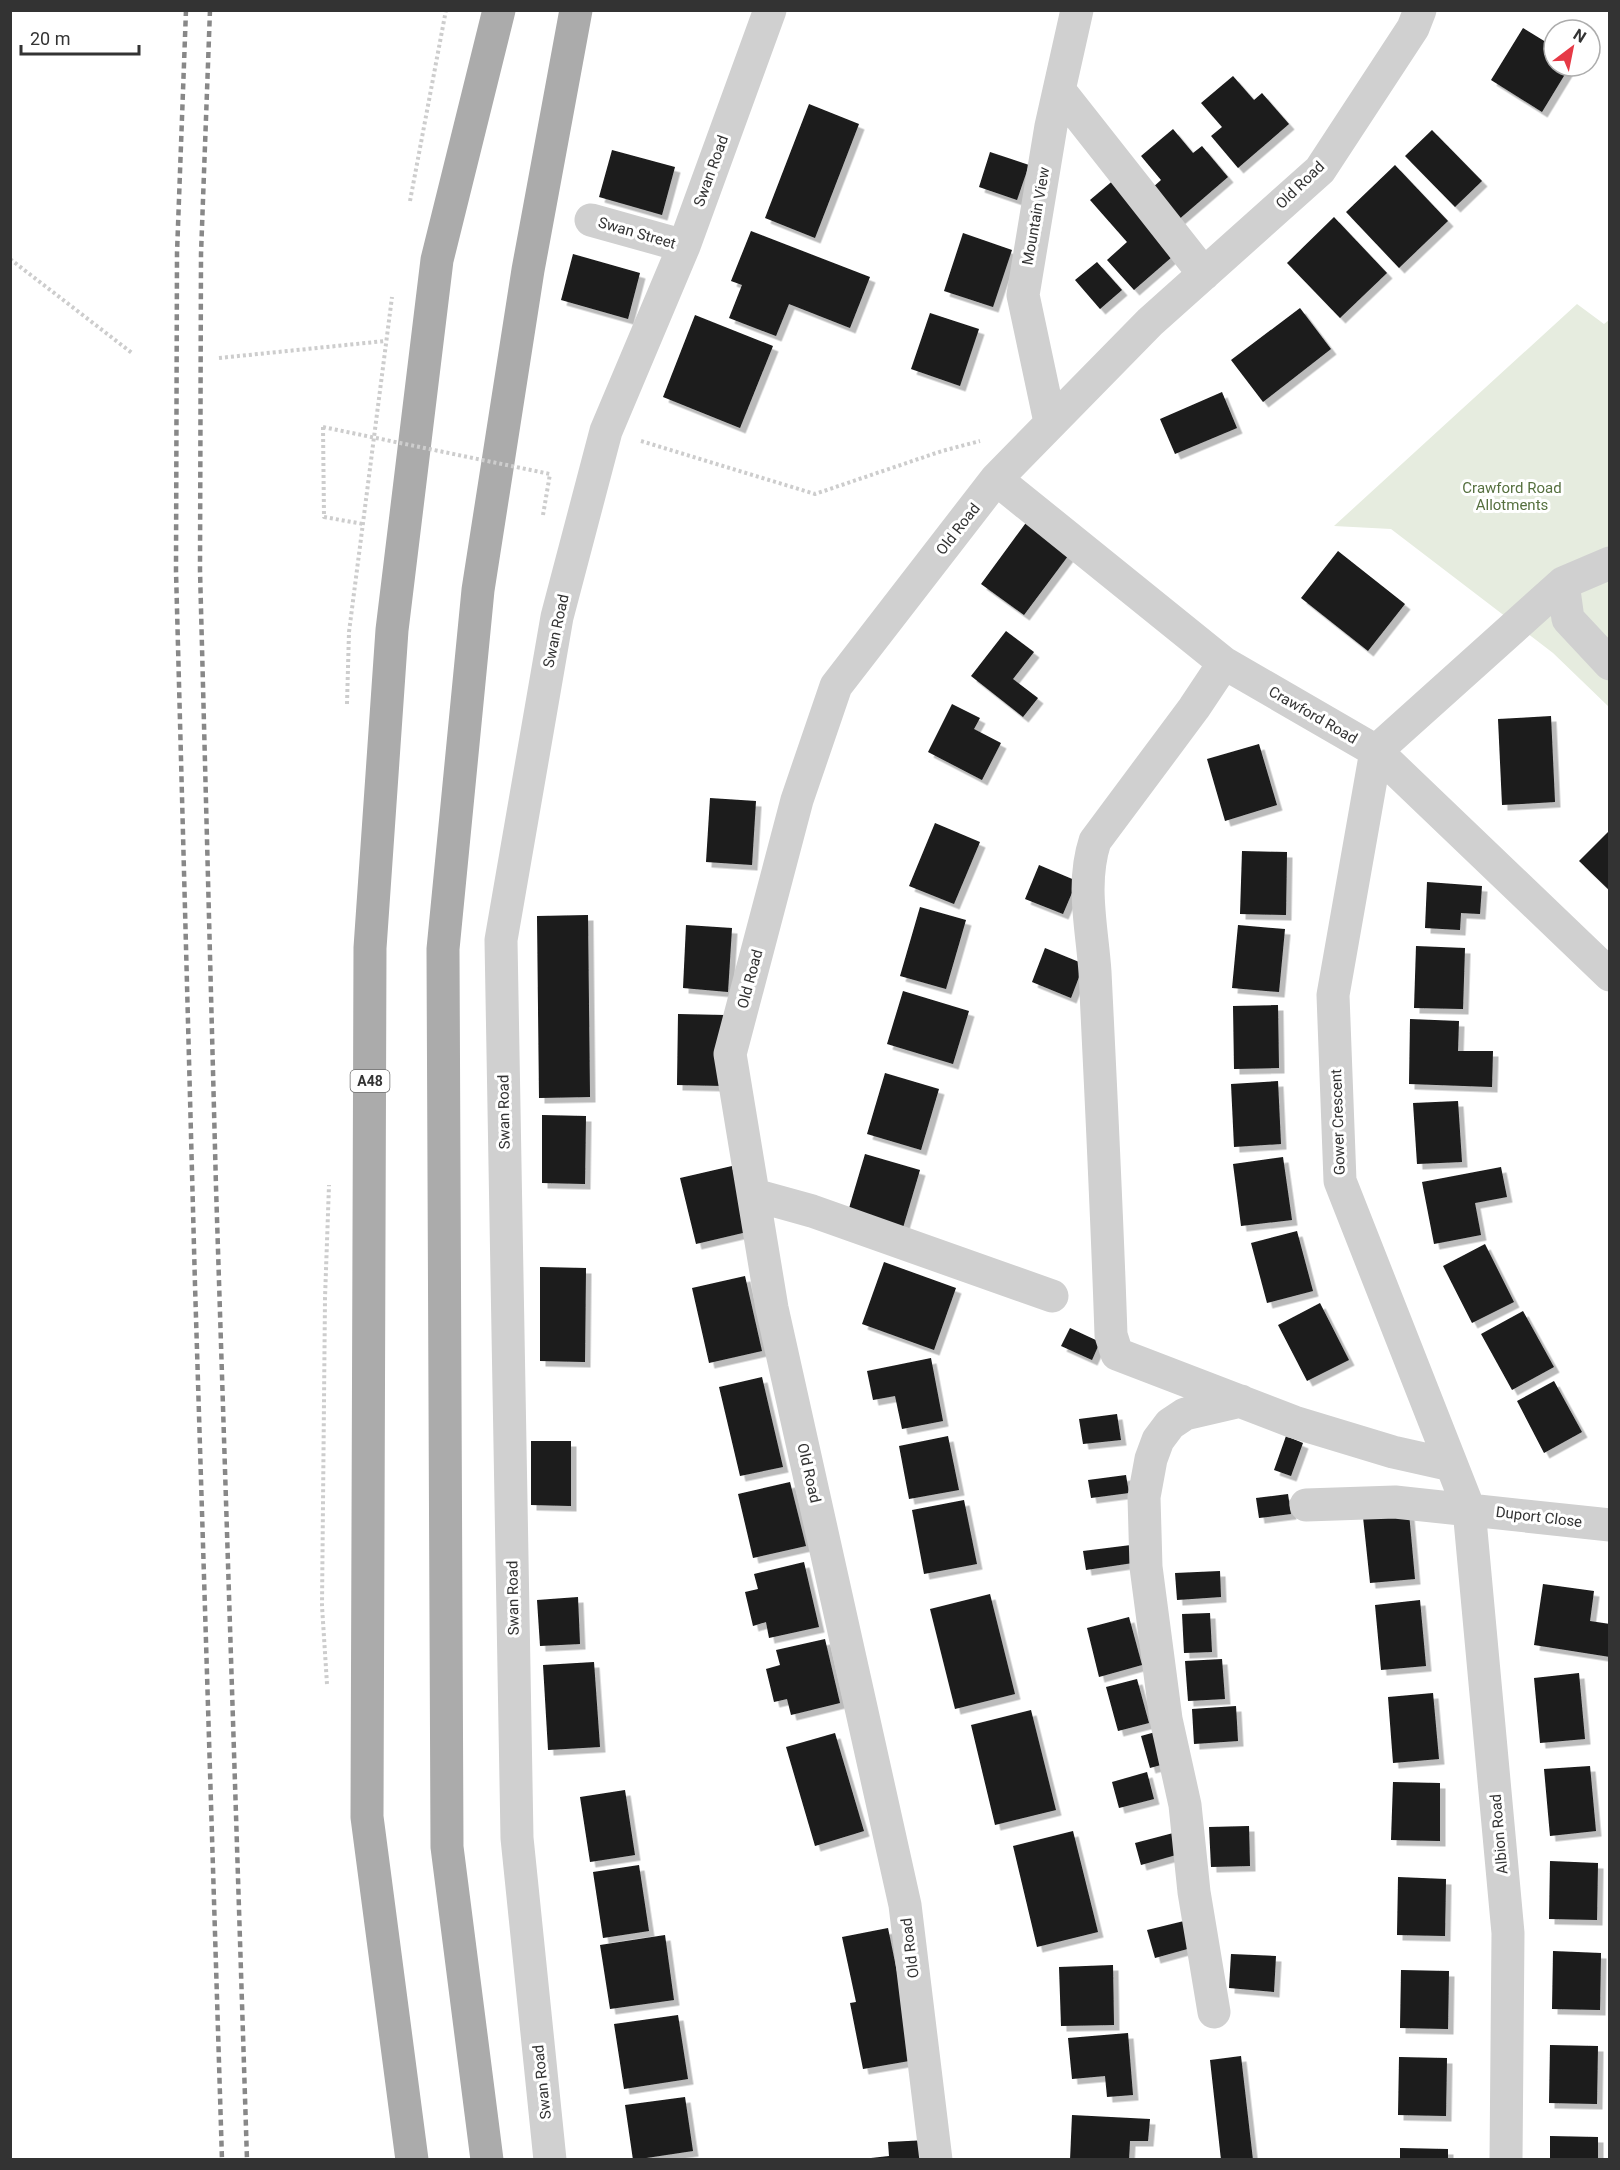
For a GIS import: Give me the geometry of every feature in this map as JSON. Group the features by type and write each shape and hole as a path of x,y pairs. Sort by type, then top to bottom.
{"main road":[{"name":"A48","path":"412,2160 367,1817 370,948 392,630 437,260 499,10"},
{"path":"487,2160 447,1847 443,949 477,590 528,270 576,10"}],"street":[{"name":"Swan Road","path":"550,2160 517,1838 501,940 557,617 606,431 684,246 770,10"},
{"name":"Mountain View","path":"1050,422 1023,295 1059,90 1077,10"},
{"name":"Old Road","path":"936,2160 905,1905 772,1308 730,1054 798,800 836,686 996,479 1150,322 1320,170 1413,28 1420,10"},
{"path":"1059,90 1204,274"},
{"name":"Swan Street","path":"591,220 684,246"},
{"name":"Crawford Road","path":"996,479 1224,663 1376,751 1610,975"},
{"path":"1376,751 1563,583 1610,563"},
{"path":"1563,583 1568,619 1610,664"},
{"path":"1224,663 1194,708 1095,841 1090,854 1087,903 1095,972 1111,1335 1117,1354 1294,1422 1382,1449 1451,1465"},
{"name":"Gower Crescent","path":"1376,751 1333,995 1340,1181 1469,1509"},
{"path":"754,1195 812,1211 1052,1296"},
{"path":"1214,2012 1194,1892 1185,1805 1166,1719 1146,1567 1144,1497 1151,1459 1158,1440 1170,1424 1185,1414 1241,1401"},
{"name":"Duport Close","path":"1306,1505 1395,1502 1610,1525"},
{"name":"Albion Road","path":"1469,1509 1508,1933 1506,2160"}],"path":[{"path":"10,259 132,353"},
{"path":"219,358 385,341"},
{"path":"363,524 324,517 323,427 550,474"},
{"path":"606,431 815,494 942,452 986,440"}],"green space":[{"name":"Crawford Road Allotments","path":"1577,304 1604,324 1609,320 1609,707 1553,653 1391,529 1334,526"}],"building":[{"path":"1523,28 1542,40 1542,78 1563,78 1542,112 1491,80"},
{"path":"1233,76 1254,100 1262,93 1289,124 1238,168 1211,136 1222,127 1201,103"},
{"path":"809,104 859,124 815,238 765,218"},
{"path":"1173,129 1193,153 1202,146 1228,177 1177,221 1151,189 1161,180 1141,156"},
{"path":"1432,130 1482,181 1455,207 1405,156"},
{"path":"612,150 675,167 662,215 599,197"},
{"path":"990,152 1029,165 1017,200 979,187"},
{"path":"1395,165 1448,221 1399,268 1346,212"},
{"path":"1116,178 1180,250 1134,290 1107,260 1127,242 1090,200"},
{"path":"1334,217 1387,273 1340,318 1287,263"},
{"path":"751,231 870,277 850,328 789,304 776,336 729,318 742,285 731,281"},
{"path":"963,233 1012,250 993,307 944,291"},
{"path":"573,254 640,273 628,319 561,300"},
{"path":"1097,262 1122,290 1100,309 1075,280"},
{"path":"1300,308 1331,349 1263,402 1231,360"},
{"path":"930,313 979,329 960,386 911,369"},
{"path":"695,315 773,346 740,428 663,397"},
{"path":"1222,392 1237,428 1175,454 1160,419"},
{"path":"1028,520 1071,552 1024,615 981,584"},
{"path":"1338,551 1405,604 1368,651 1301,598"},
{"path":"1006,631 1034,652 1013,679 1038,698 1023,717 971,676"},
{"path":"952,704 980,718 974,729 1001,743 982,780 928,752"},
{"path":"1551,716 1555,802 1502,805 1498,719"},
{"path":"1259,744 1277,805 1225,821 1207,759"},
{"path":"710,798 756,801 752,865 706,862"},
{"path":"935,823 980,842 954,904 909,886"},
{"path":"1610,830 1610,891 1579,861"},
{"path":"1242,851 1287,852 1286,915 1240,914"},
{"path":"1039,865 1077,881 1063,914 1025,899"},
{"path":"1427,882 1482,886 1480,914 1461,913 1460,930 1425,928"},
{"path":"920,907 966,920 946,989 900,976"},
{"path":"588,915 590,1097 539,1098 537,916"},
{"path":"686,925 732,928 728,992 683,988"},
{"path":"1238,925 1285,929 1279,992 1232,988"},
{"path":"1416,946 1465,948 1463,1009 1414,1008"},
{"path":"1045,948 1084,964 1071,998 1032,982"},
{"path":"903,991 969,1011 953,1064 887,1044"},
{"path":"1278,1005 1279,1068 1234,1069 1233,1006"},
{"path":"678,1014 725,1015 724,1086 677,1085"},
{"path":"1410,1019 1459,1021 1458,1051 1493,1051 1492,1087 1409,1084"},
{"path":"885,1073 939,1089 921,1150 867,1134"},
{"path":"1278,1081 1281,1144 1234,1147 1231,1084"},
{"path":"1458,1101 1462,1162 1417,1164 1413,1103"},
{"path":"542,1115 586,1116 585,1184 542,1183"},
{"path":"865,1154 920,1170 902,1231 847,1215"},
{"path":"1283,1157 1292,1220 1241,1226 1233,1164"},
{"path":"732,1166 747,1232 696,1244 680,1178"},
{"path":"1501,1167 1507,1197 1475,1203 1481,1235 1434,1244 1422,1182"},
{"path":"1297,1231 1313,1291 1267,1303 1251,1243"},
{"path":"1485,1244 1514,1302 1472,1323 1443,1266"},
{"path":"884,1262 956,1288 934,1350 862,1324"},
{"path":"540,1267 586,1268 585,1362 540,1361"},
{"path":"745,1276 762,1351 709,1363 692,1288"},
{"path":"1320,1303 1349,1360 1307,1381 1278,1325"},
{"path":"1523,1311 1554,1367 1512,1390 1481,1334"},
{"path":"1070,1328 1100,1342 1092,1360 1061,1346"},
{"path":"931,1358 943,1421 902,1429 895,1396 873,1400 867,1371"},
{"path":"762,1377 783,1467 740,1476 719,1387"},
{"path":"1554,1381 1582,1432 1544,1453 1517,1401"},
{"path":"1117,1414 1121,1440 1083,1444 1079,1419"},
{"path":"948,1436 959,1490 909,1499 899,1446"},
{"path":"1286,1436 1303,1443 1291,1476 1274,1470"},
{"path":"531,1441 571,1441 571,1506 531,1505"},
{"path":"1126,1475 1129,1493 1091,1498 1088,1480"},
{"path":"790,1482 806,1546 753,1558 738,1494"},
{"path":"1288,1494 1291,1514 1259,1518 1256,1498"},
{"path":"964,1500 977,1564 924,1574 912,1510"},
{"path":"1409,1513 1415,1579 1370,1583 1363,1517"},
{"path":"1131,1545 1133,1563 1086,1570 1083,1551"},
{"path":"804,1562 819,1627 769,1638 766,1622 753,1626 745,1592 758,1589 754,1574"},
{"path":"1220,1571 1221,1597 1177,1600 1175,1573"},
{"path":"1543,1584 1594,1591 1590,1621 1610,1624 1610,1657 1534,1645"},
{"path":"990,1594 1015,1694 955,1709 930,1609"},
{"path":"578,1597 580,1644 540,1646 537,1600"},
{"path":"1420,1600 1426,1666 1381,1670 1375,1605"},
{"path":"1210,1613 1212,1652 1184,1653 1182,1614"},
{"path":"1129,1617 1142,1665 1099,1677 1087,1628"},
{"path":"825,1639 840,1703 791,1715 787,1699 774,1702 766,1669 780,1665 776,1650"},
{"path":"1222,1659 1225,1699 1188,1701 1185,1661"},
{"path":"594,1662 600,1747 548,1750 543,1665"},
{"path":"1579,1673 1585,1739 1540,1743 1534,1678"},
{"path":"1137,1679 1149,1723 1118,1731 1106,1687"},
{"path":"1433,1693 1439,1759 1393,1763 1388,1697"},
{"path":"1236,1706 1238,1741 1194,1744 1192,1709"},
{"path":"1031,1710 1056,1810 995,1825 971,1725"},
{"path":"1159,1731 1168,1763 1150,1768 1141,1736"},
{"path":"835,1733 864,1831 815,1846 786,1747"},
{"path":"1590,1766 1596,1831 1550,1836 1544,1769"},
{"path":"1147,1772 1154,1799 1119,1808 1112,1782"},
{"path":"1393,1782 1440,1783 1440,1841 1391,1840"},
{"path":"625,1790 635,1855 590,1862 580,1797"},
{"path":"1249,1826 1250,1866 1211,1867 1209,1827"},
{"path":"1073,1831 1098,1932 1037,1947 1013,1846"},
{"path":"1177,1832 1183,1853 1141,1865 1135,1843"},
{"path":"1550,1861 1598,1863 1597,1920 1549,1919"},
{"path":"639,1865 649,1931 603,1938 593,1872"},
{"path":"1398,1877 1446,1879 1445,1936 1397,1935"},
{"path":"1184,1921 1191,1948 1155,1958 1147,1930"},
{"path":"888,1928 915,2060 863,2069 850,2003 856,2002 842,1937"},
{"path":"665,1935 674,2000 610,2009 600,1945"},
{"path":"1553,1951 1601,1953 1600,2010 1552,2009"},
{"path":"1231,1954 1276,1956 1274,1992 1229,1988"},
{"path":"1113,1965 1114,2025 1061,2026 1059,1967"},
{"path":"1401,1970 1449,1971 1448,2029 1400,2028"},
{"path":"678,2015 688,2079 624,2089 614,2024"},
{"path":"1128,2033 1133,2095 1107,2097 1105,2076 1072,2079 1068,2038"},
{"path":"1550,2045 1598,2046 1597,2104 1549,2103"},
{"path":"1241,2056 1253,2160 1221,2160 1210,2060"},
{"path":"1399,2057 1447,2058 1446,2116 1398,2115"},
{"path":"685,2097 693,2151 633,2160 625,2105"},
{"path":"1072,2115 1150,2119 1148,2141 1130,2141 1129,2160 1070,2160"},
{"path":"1550,2136 1598,2137 1598,2160 1550,2160"},
{"path":"928,2140 929,2160 871,2160 871,2158 889,2156 888,2142"},
{"path":"1400,2148 1448,2149 1448,2160 1400,2160"}],"railway":[{"path":"186,10 177,253 176,571 222,2160"},
{"path":"210,10 201,254 200,570 216,1187 247,2160"}]}
